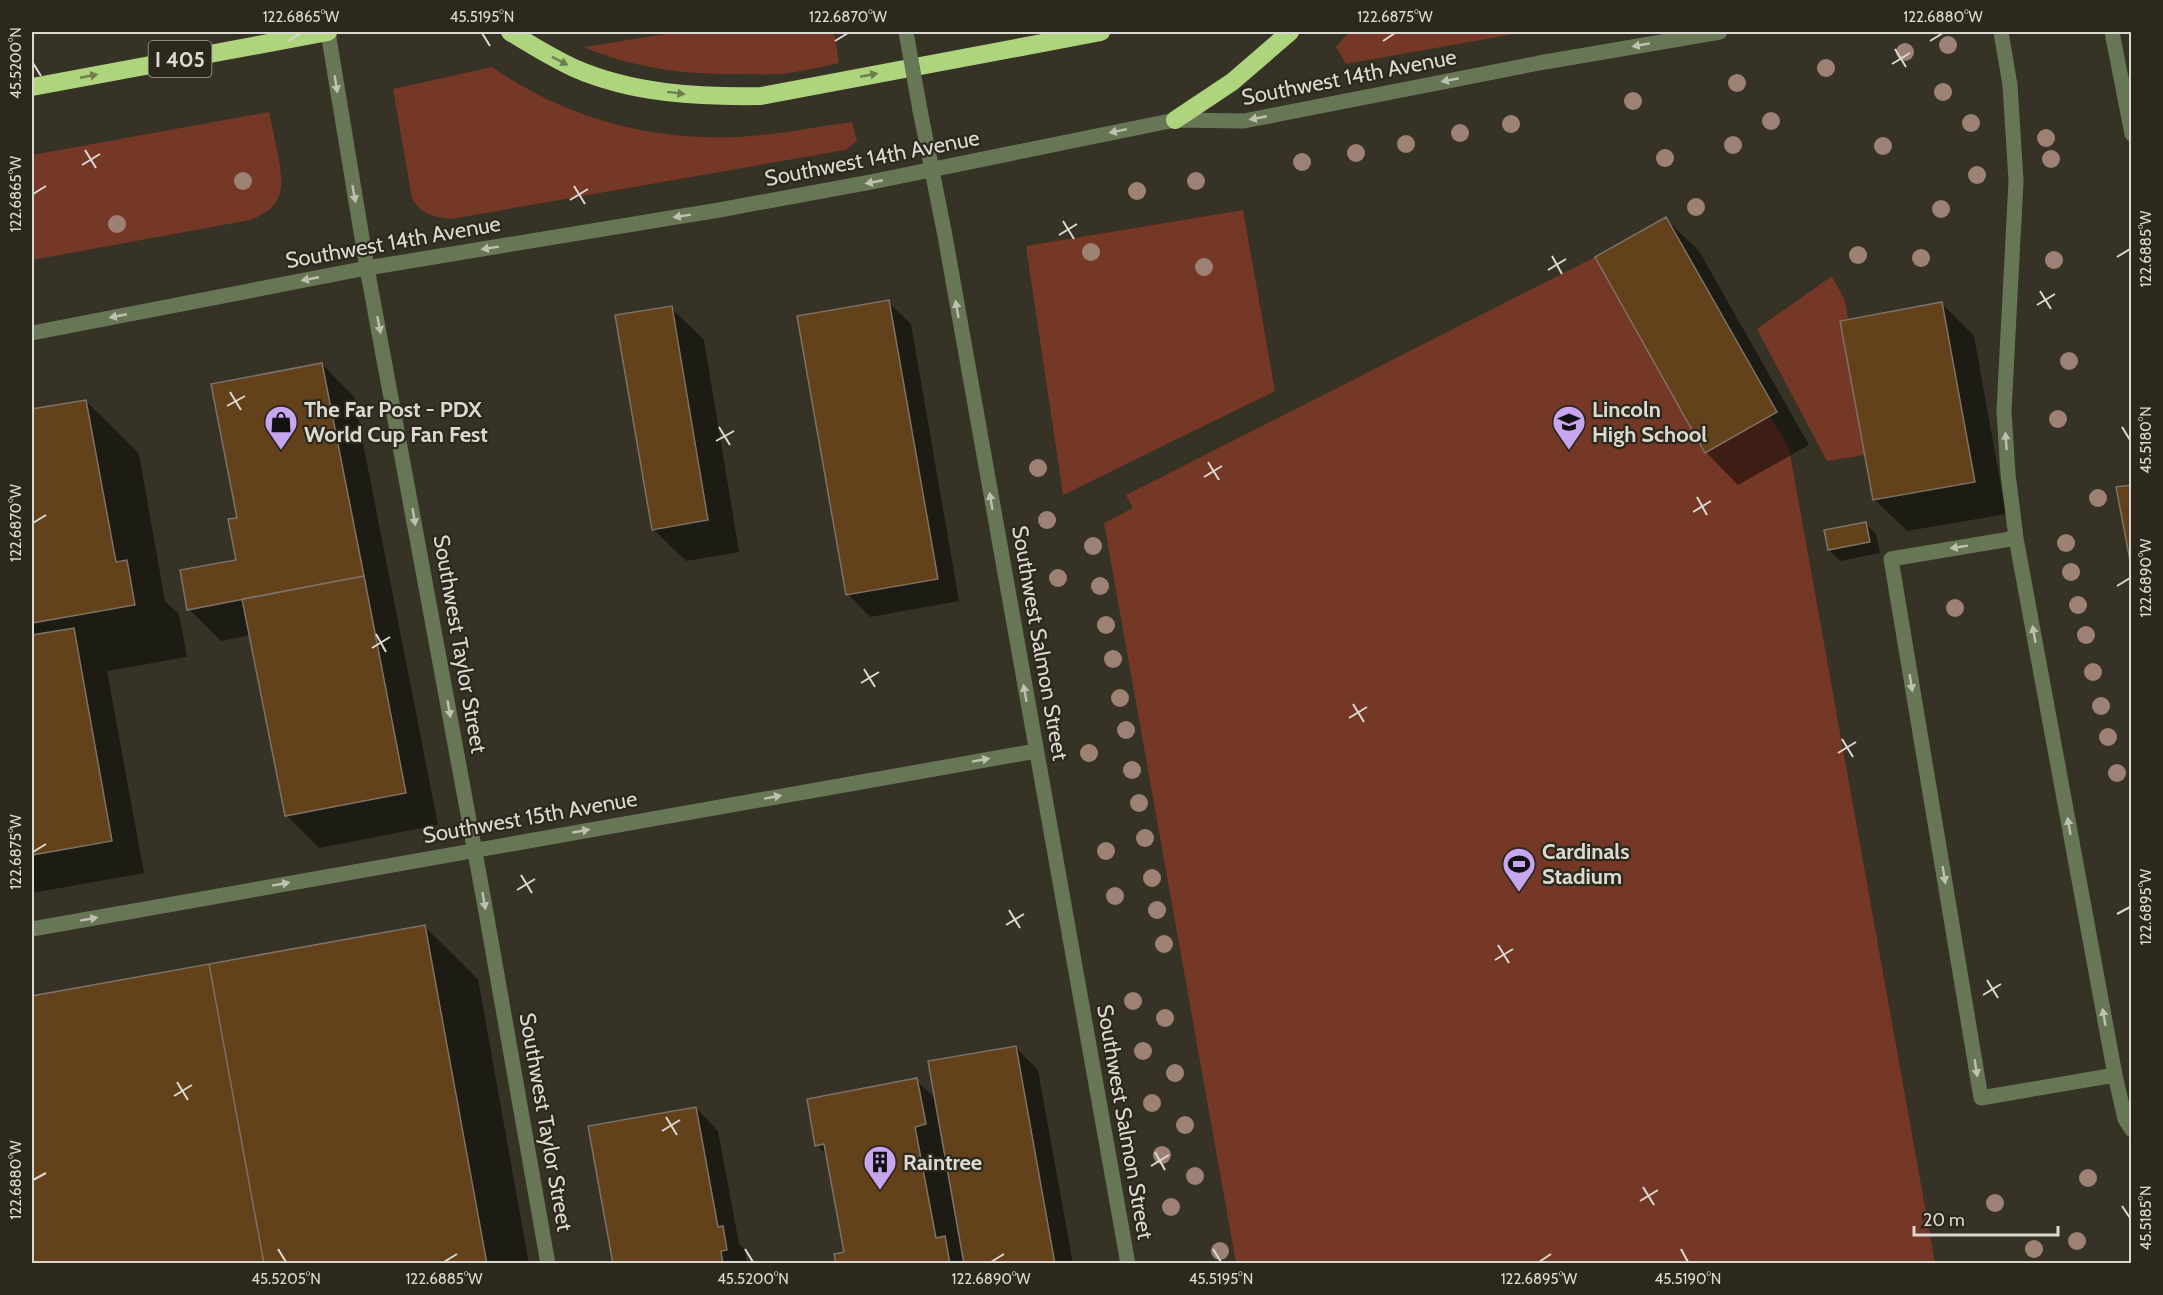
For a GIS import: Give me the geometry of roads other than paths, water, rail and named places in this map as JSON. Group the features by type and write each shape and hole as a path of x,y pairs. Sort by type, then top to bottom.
{"highway":[{"name":"I 405","path":"32,87 328,32"},
{"path":"510,32 576,69 619,83 708,97 761,96 1101,32"},
{"path":"1175,120 1232,82 1290,32"}],"street":[{"name":"Southwest Taylor Street","path":"328,32 367,268 475,850 548,1263"},
{"name":"Southwest Salmon Street","path":"906,32 1128,1263"},
{"name":"Southwest 14th Avenue","path":"32,333 367,268 720,210 932,171 1175,120 1244,121 1539,63 1720,32"},
{"path":"2001,32 2010,85 2016,181 2004,411 2008,474 2016,538 2115,1075 2124,1119 2132,1130"},
{"path":"2112,32 2132,134"},
{"path":"2016,538 1891,559 1981,1098 2115,1075"},
{"name":"Southwest 15th Avenue","path":"32,929 1036,751"}],"place":[{"name":"The Far Post - PDX World Cup Fan Fest","path":"281,451"},
{"name":"Lincoln High School","path":"1569,451"},
{"name":"Cardinals Stadium","path":"1519,893"},
{"name":"Raintree","path":"880,1191"}]}
